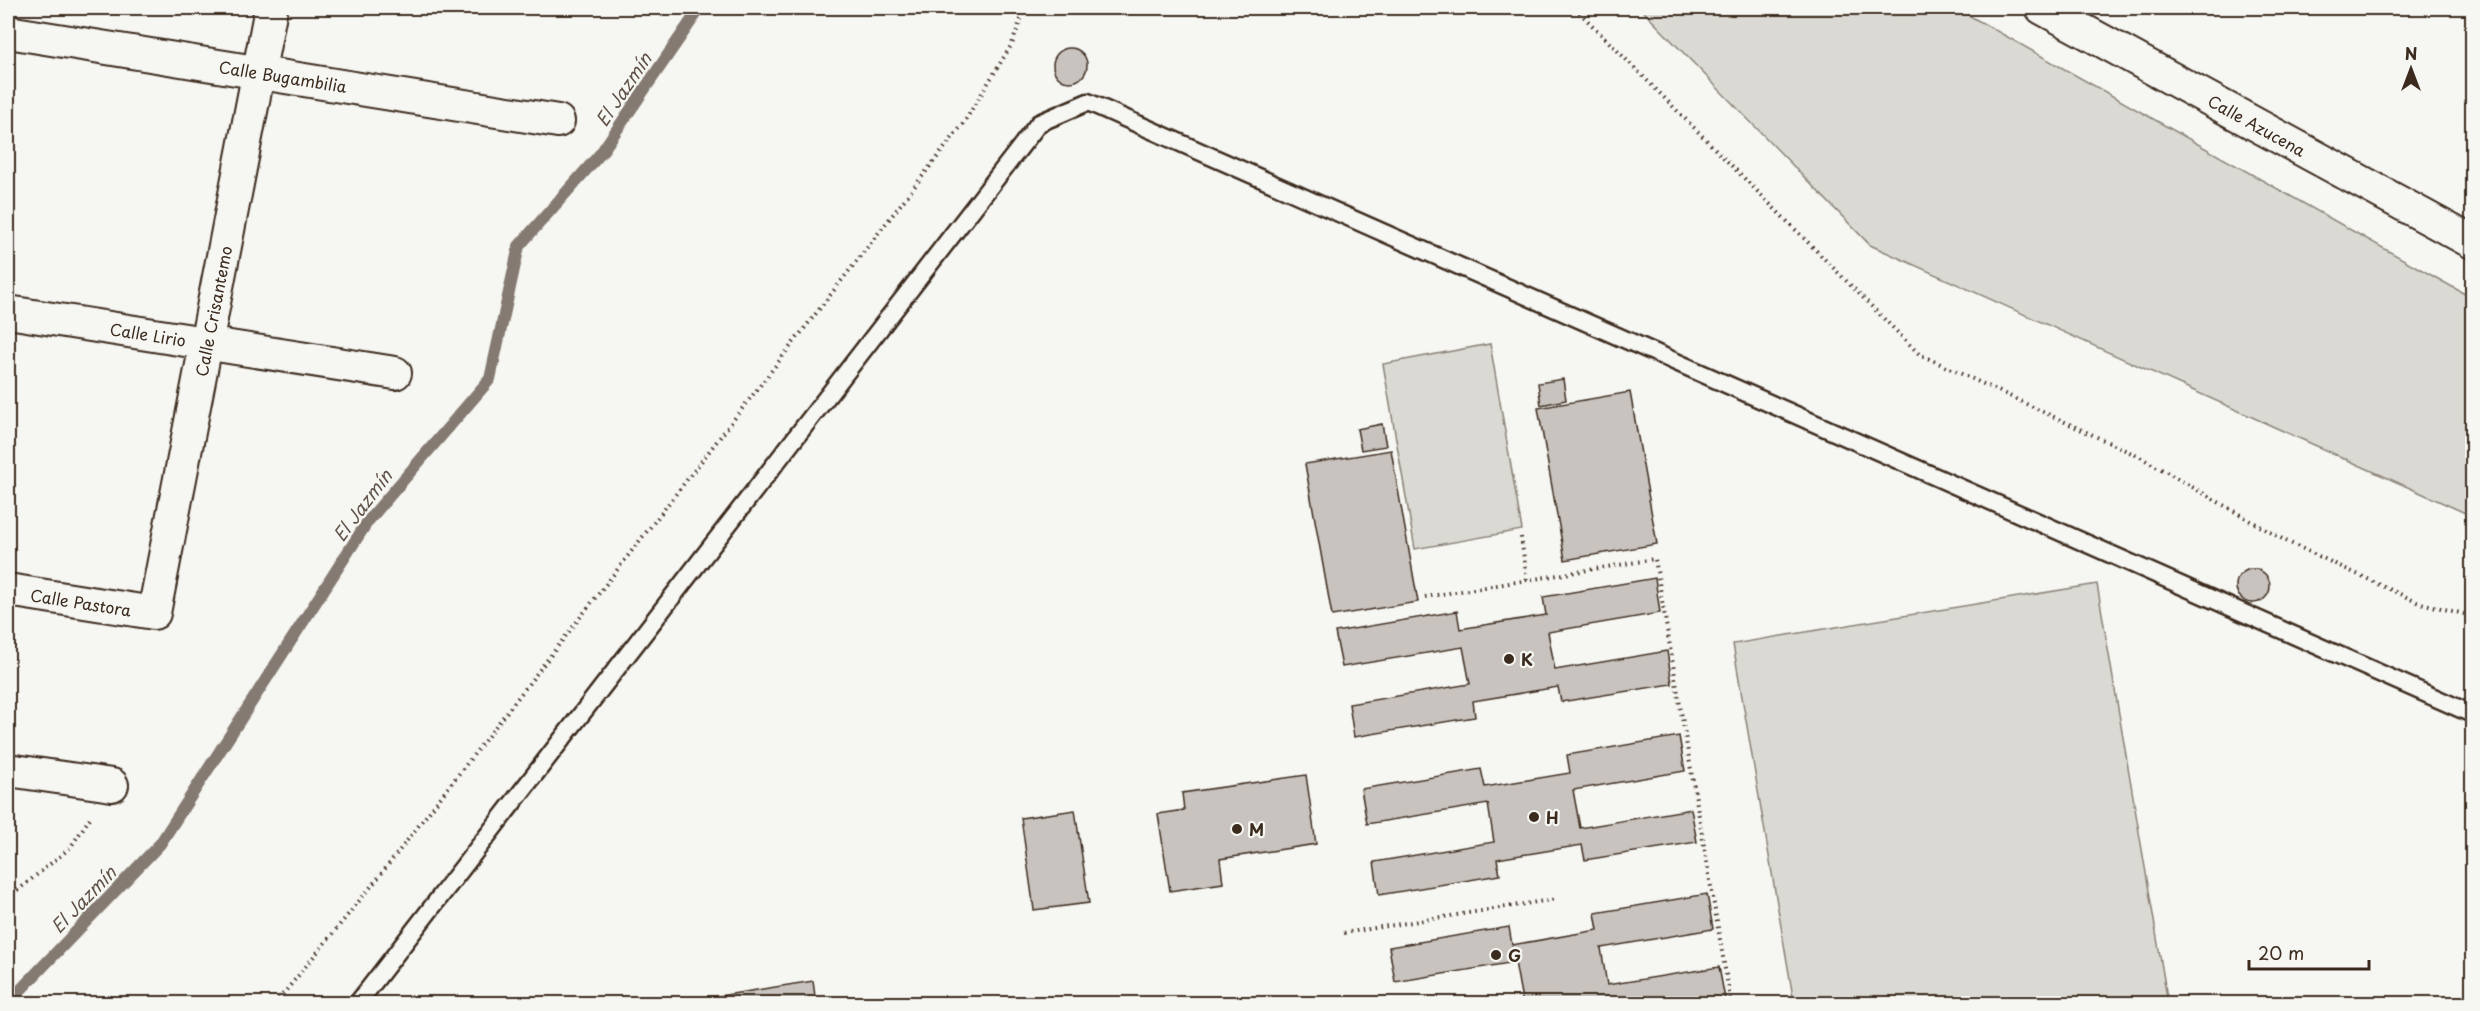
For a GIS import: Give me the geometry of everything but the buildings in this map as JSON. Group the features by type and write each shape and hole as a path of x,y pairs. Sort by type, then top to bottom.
{"street":[{"name":"Calle Crisantemo","path":"154,614 271,8"},
{"name":"Calle Azucena","path":"2042,8 2472,242"},
{"name":"Calle Bugambilia","path":"8,32 558,121"},
{"name":"Calle Lirio","path":"8,312 395,374"},
{"name":"Calle Pastora","path":"8,590 154,614"},
{"path":"8,770 112,785"}],"lane":[{"path":"357,1004 1039,123 1088,102 2472,714"}],"path":[{"path":"274,1004 386,869 963,124 1012,44 1025,8"},
{"path":"1575,8 1919,354 2140,457 2286,541 2417,602 2472,616"},
{"path":"1521,537 1527,580"},
{"path":"1425,597 1655,559 1731,1004"},
{"path":"8,898 70,848 112,785"},
{"path":"1344,933 1556,899"}],"shaded area":[{"path":"1640,8 1956,8 2472,298 2472,516 1870,245"},
{"path":"1490,344 1522,530 1415,549 1383,364"},
{"path":"2097,584 2168,1003 1794,1003 1733,644"}],"waterway":[{"name":"El Jazmín","path":"8,1003 160,844 368,521 490,379 519,246 601,153 700,8"}],"place":[{"name":"K","path":"1509,659"},
{"name":"H","path":"1534,817"},
{"name":"M","path":"1237,829"},
{"name":"G","path":"1496,955"}]}
